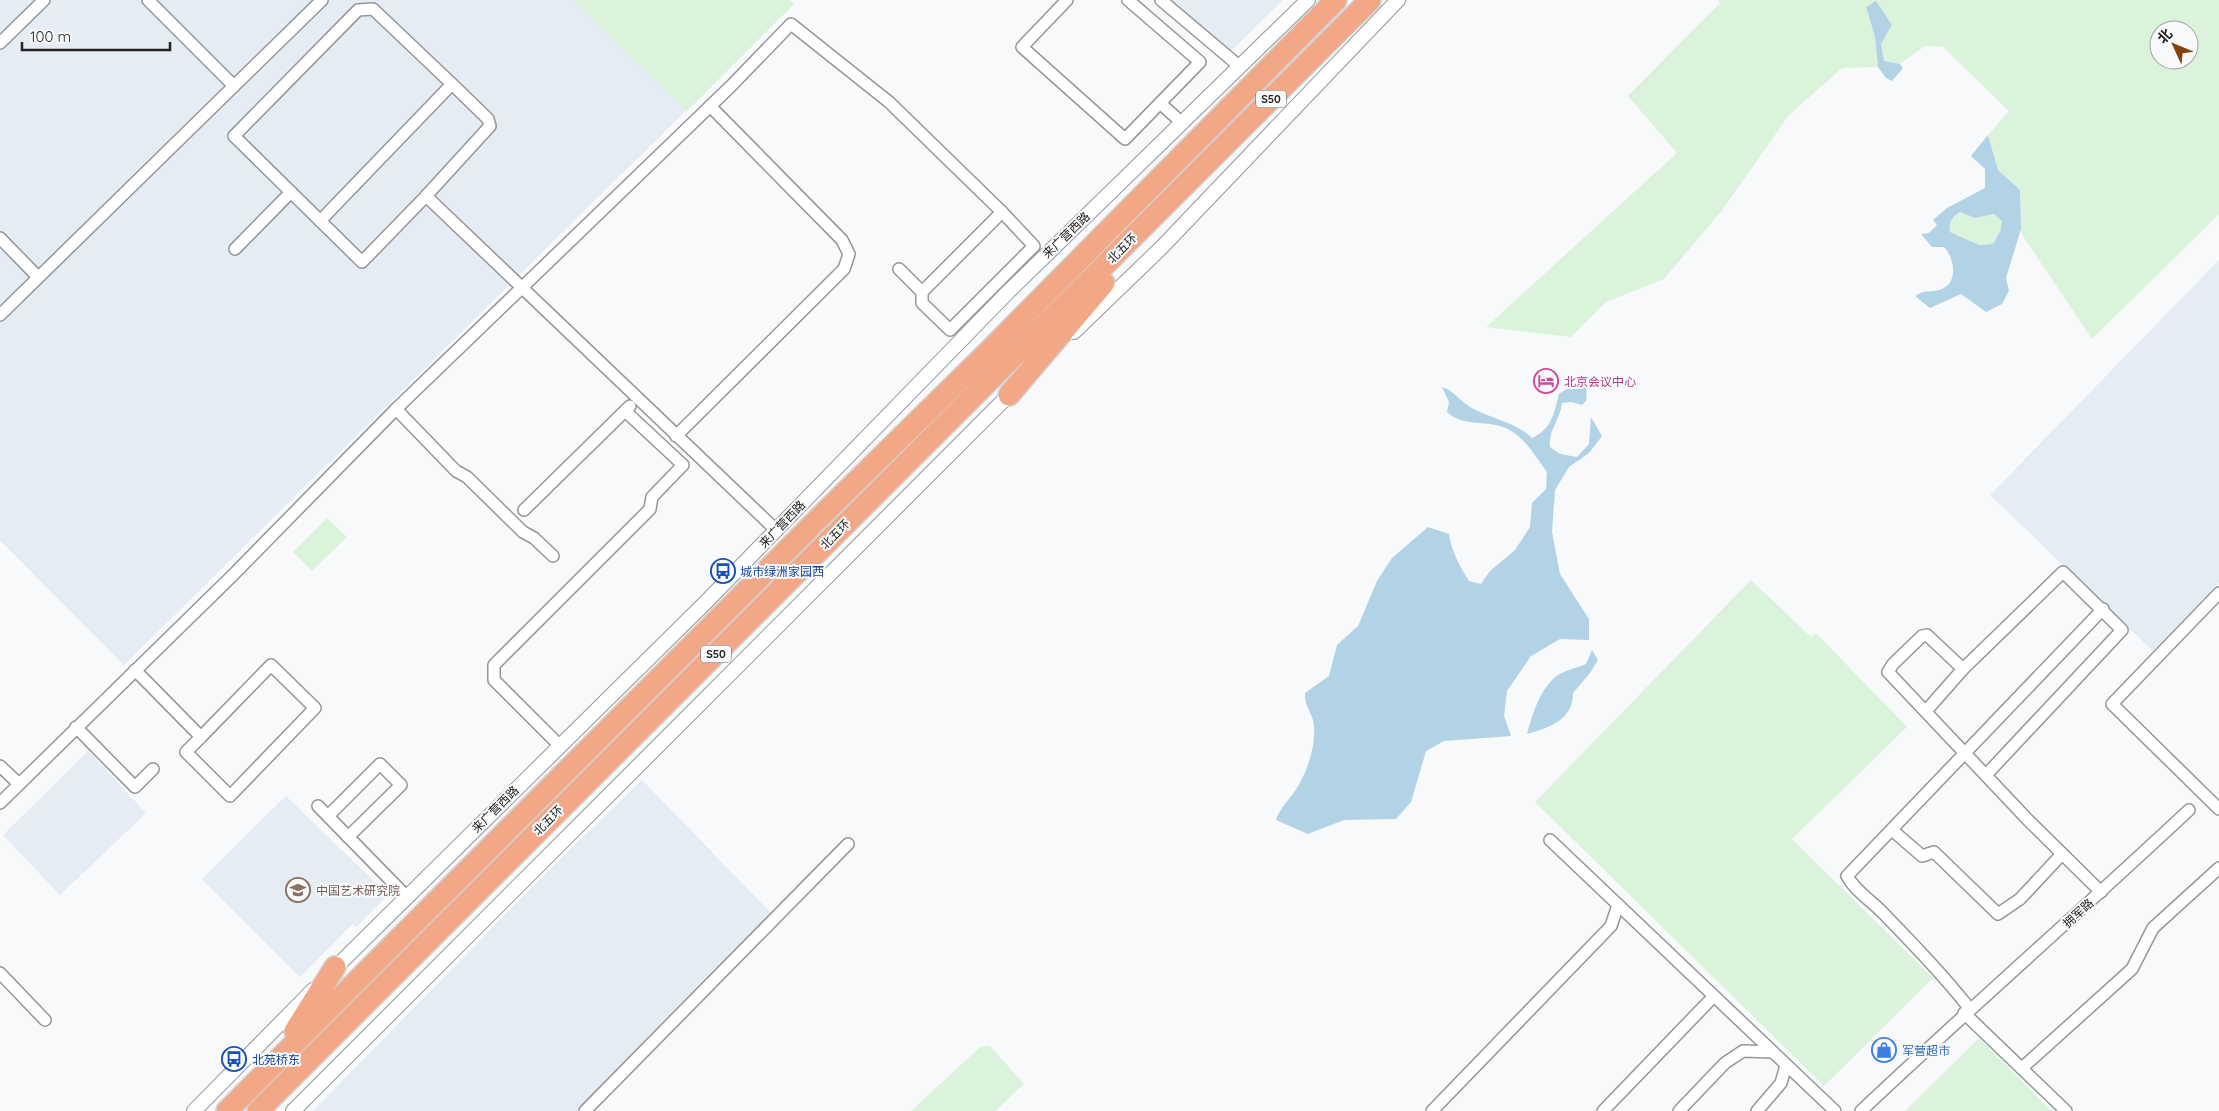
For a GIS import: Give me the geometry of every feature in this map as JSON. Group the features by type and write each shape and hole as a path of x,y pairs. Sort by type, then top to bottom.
{"highway":[{"name":"北五环","path":"227,1111 822,515 989,351 1336,0"},
{"name":"北五环","path":"258,1111 1370,0"},
{"path":"1009,395 1094,295 1173,197"},
{"path":"274,1064 335,967"}],"street":[{"path":"0,42 44,0"},
{"path":"148,0 234,86"},
{"path":"0,315 322,0"},
{"path":"1068,0 1022,47 1125,139 1200,62 1128,0"},
{"path":"1161,0 1239,66"},
{"name":"来广营西路","path":"194,1111 335,967 776,530 992,299 1308,0"},
{"path":"292,1111 1009,395 1162,247 1398,0"},
{"path":"358,10 373,10 452,84 488,119 490,126 362,262 234,136 358,10"},
{"path":"0,803 232,576 396,409 710,106 792,24 889,102 1002,212 1034,246 992,299 950,330 922,303 922,292 1002,212"},
{"path":"320,220 452,84"},
{"path":"1160,103 1181,122"},
{"path":"676,436 844,268 849,254 842,240 710,106"},
{"path":"235,249 291,192"},
{"path":"426,196 520,288 776,530"},
{"path":"0,238 38,277"},
{"path":"898,268 922,292"},
{"path":"524,510 637,399"},
{"path":"396,409 456,471 467,477 523,532 534,538 553,556"},
{"path":"625,411 683,465"},
{"path":"560,746 494,680 494,665 650,508 652,496 694,454"},
{"path":"1926,711 1963,669 2063,572 2103,609 2122,630 1986,775"},
{"path":"2219,593 2112,704 2219,809"},
{"path":"2066,1111 1967,1011 1940,971 1879,908 1851,884 1847,876 2103,609"},
{"path":"1963,669 1926,635 1922,636 1893,664 1888,672 1964,753 2101,892"},
{"path":"271,665 315,708 230,796 186,752 201,737 271,665"},
{"path":"135,670 201,737"},
{"path":"76,727 135,787 153,769"},
{"path":"328,816 380,764 401,785 348,837"},
{"path":"0,766 19,784"},
{"path":"318,806 407,896"},
{"name":"拥军路","path":"1861,1111 1967,1011 2101,892 2189,810"},
{"path":"1892,830 1922,856 1934,852 1998,914 2020,899 2062,854"},
{"path":"1550,840 1834,1111"},
{"path":"585,1111 848,844"},
{"path":"2022,1068 2132,969 2153,928 2219,868"},
{"path":"1432,1111 1611,926 1618,905"},
{"path":"0,973 45,1020"},
{"path":"1603,1111 1714,996"},
{"path":"1679,1111 1725,1063 1743,1050 1772,1052"},
{"path":"1757,1111 1781,1083 1786,1065"}],"shaded area":[{"path":"0,0 790,0 794,4 124,665 0,540"},
{"path":"1173,0 1283,0 1230,52"},
{"path":"2219,260 2219,582 2153,651 1990,495"},
{"path":"88,751 146,813 60,895 3,835"},
{"path":"642,780 771,913 577,1111 313,1111 545,874"},
{"name":"中国艺术研究院","path":"286,796 388,895 356,927 352,924 300,977 202,879"}],"green space":[{"path":"573,0 790,0 794,4 687,111"},
{"path":"1718,0 2219,0 2219,214 2092,339 2021,233 2020,190 1998,170 1988,135 2009,111 1943,47 1925,46 1900,64 1884,62 1881,44 1892,25 1866,8 1875,37 1878,67 1842,68 1789,115 1723,209 1664,279 1606,302 1571,337 1486,327 1677,153 1628,96 1720,3"},
{"path":"1960,212 1975,218 1994,214 2002,221 2000,232 1993,244 1979,245 1950,232 1952,220"},
{"path":"327,518 347,537 312,571 293,552"},
{"path":"1751,580 1811,637 1816,633 1907,727 1792,839 1933,978 1824,1086 1535,802"},
{"path":"1979,1038 2051,1111 1905,1111"},
{"path":"990,1046 1024,1084 995,1111 911,1111 979,1048"}],"water":[{"path":"1876,1 1892,25 1881,44 1884,61 1900,64 1903,68 1892,81 1886,78 1878,67 1875,37 1866,7"},
{"path":"1988,135 1998,170 2020,190 2021,229 2006,278 2009,291 2002,304 1986,312 1961,294 1930,308 1915,296 1939,290 1950,283 1953,264 1944,247 1932,247 1921,234 1929,233 1937,225 1933,220 1947,208 1985,188 1985,169 1971,156","holes":["1960,212 1975,218 1994,214 2002,221 2000,232 1993,244 1979,245 1950,232 1952,220"]},
{"path":"1587,382 1586,401 1582,405 1571,402 1562,403 1552,431 1550,447 1560,454 1577,457 1589,444 1591,417 1602,436 1589,453 1569,467 1555,490 1552,532 1560,574 1589,619 1589,640 1560,639 1531,656 1507,691 1504,716 1511,736 1444,741 1426,751 1411,802 1396,819 1344,820 1308,834 1276,820 1299,784 1307,768 1312,751 1314,725 1305,693 1329,676 1337,645 1358,626 1377,581 1392,558 1428,527 1449,534 1456,558 1469,581 1481,584 1490,571 1515,550 1530,527 1532,503 1546,489 1547,472 1523,440 1503,427 1460,420 1453,417 1447,412 1449,402 1442,387 1470,407 1519,428 1532,438 1548,425 1554,414 1559,394 1568,388 1577,389"},
{"path":"1592,650 1598,660 1573,693 1569,710 1551,726 1527,734 1531,719 1544,690 1561,673 1586,664"}],"place":[{"name":"北京会议中心","path":"1546,381"},
{"name":"城市绿洲家园西","path":"723,571"},
{"name":"中国艺术研究院","path":"298,890"},
{"name":"军营超市","path":"1884,1050"},
{"name":"北苑桥东","path":"234,1059"}]}
